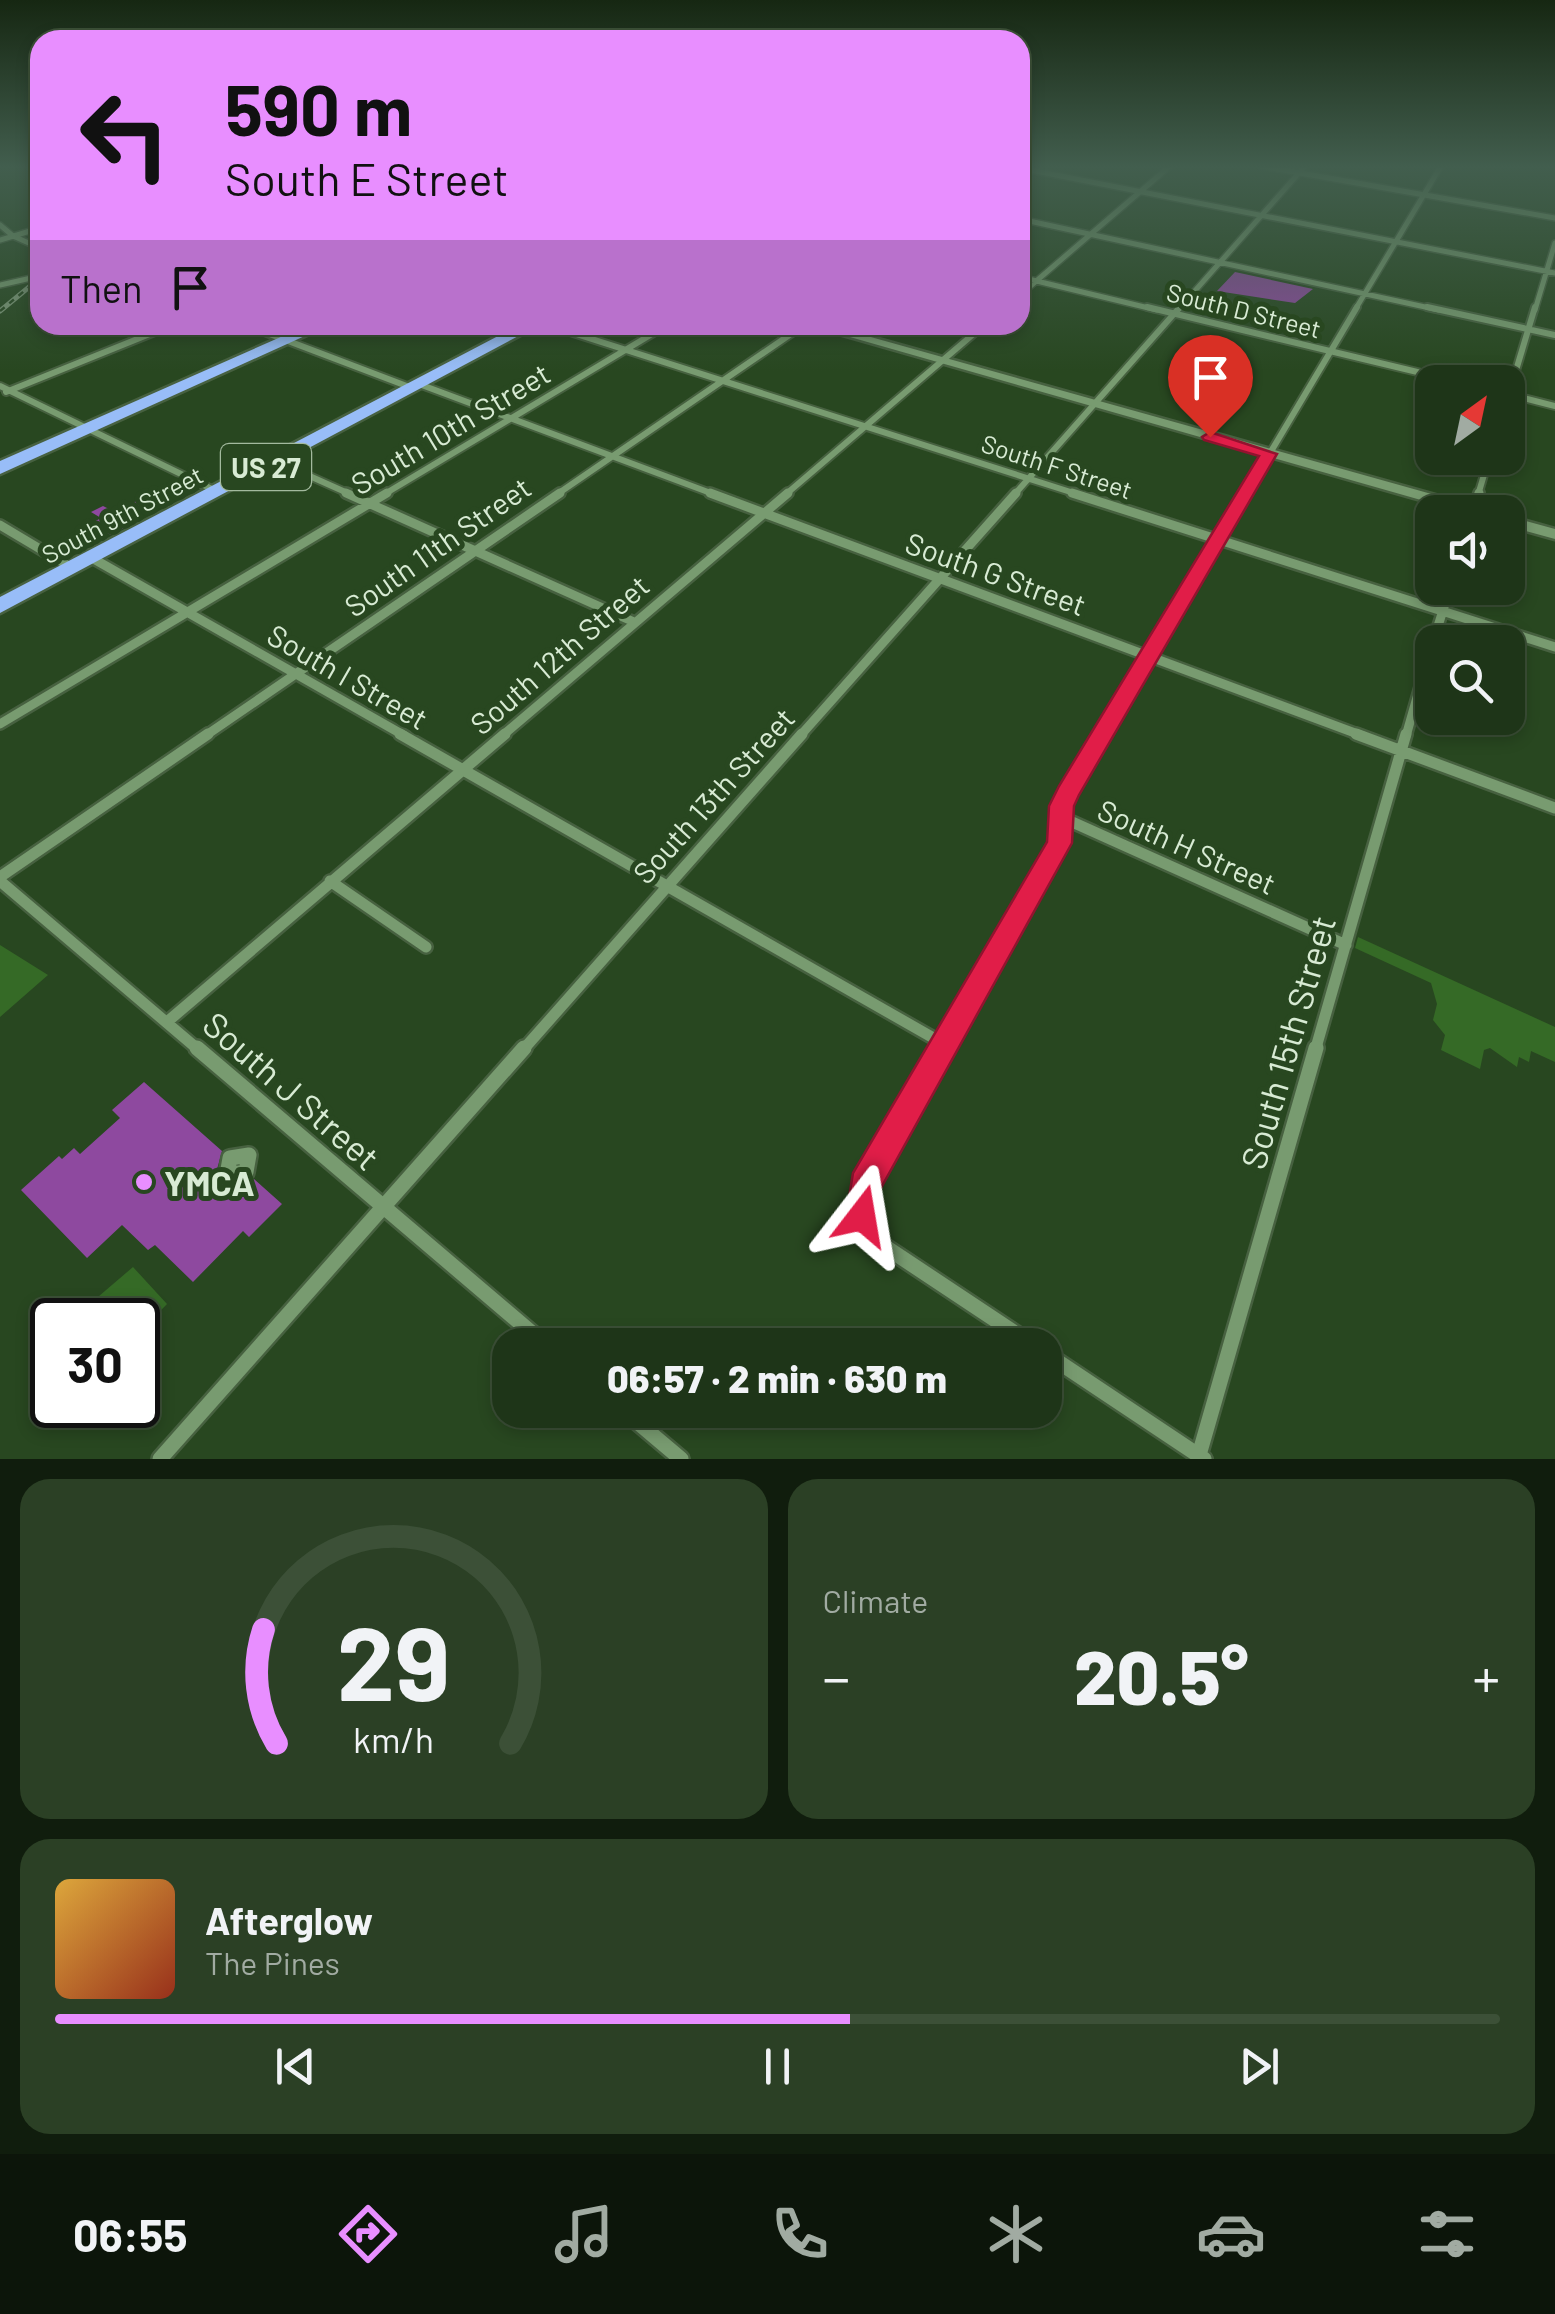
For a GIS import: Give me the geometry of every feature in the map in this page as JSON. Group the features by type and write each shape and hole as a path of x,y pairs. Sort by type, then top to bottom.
{"highway":[{"path":"0,468 298,335"},
{"name":"South 9th Street","path":"0,606 507,335"}],"street":[{"path":"11,234 30,244"},
{"path":"0,240 19,234"},
{"path":"1091,234 1555,335"},
{"path":"1030,286 1091,234"},
{"name":"South 13th Street","path":"160,1459 1245,234"},
{"path":"1357,234 1551,272"},
{"path":"1007,1328 878,1242 862,1216 865,1185 1060,843 1061,817 1068,793 1401,234"},
{"path":"1517,365 1551,272 1555,243"},
{"path":"0,284 30,278"},
{"name":"South D Street","path":"1030,280 1415,372"},
{"path":"3,390 146,335"},
{"name":"South G Street","path":"273,335 510,419 1555,808"},
{"name":"South F Street","path":"579,335 1555,646"},
{"name":"South 10th Street","path":"0,724 650,335"},
{"name":"South 11th Street","path":"0,879 789,335"},
{"path":"850,335 1415,495"},
{"name":"South 12th Street","path":"167,1022 972,335"},
{"path":"3,390 218,492"},
{"path":"1525,399 1555,406"},
{"path":"276,461 634,622"},
{"path":"0,525 73,568"},
{"path":"1525,525 1555,534"},
{"name":"South I Street","path":"92,558 944,1044"},
{"name":"South 15th Street","path":"1439,625 1445,605"},
{"name":"South 15th Street","path":"1202,1457 1415,704"},
{"name":"South H Street","path":"1061,817 1346,945"},
{"name":"South J Street","path":"0,879 526,1328"},
{"path":"330,881 426,947"},
{"path":"1062,1364 1202,1457"},
{"path":"645,1428 682,1459"}],"green space":[{"path":"1358,937 1555,1027 1555,1062 1531,1051 1529,1062 1519,1057 1517,1067 1490,1048 1484,1050 1480,1069 1441,1050 1445,1035 1433,1020 1437,1004 1431,983 1355,948"},
{"path":"0,945 48,975 0,1017"},
{"path":"133,1267 167,1304 160,1311 160,1298 97,1298"}],"building":[{"path":"1235,272 1313,289 1295,303 1217,291"},
{"path":"154,492 165,497 125,518 133,523 111,535 90,524 101,518 91,512 103,506 115,512"},
{"name":"YMCA","path":"144,1082 222,1151 216,1173 220,1183 229,1186 254,1179 282,1204 249,1237 243,1231 193,1282 155,1245 148,1250 122,1225 87,1258 21,1190 59,1156 62,1159 74,1148 80,1154 120,1118 112,1110"}],"railway":[{"path":"0,311 30,286"}],"place":[{"name":"YMCA","path":"144,1182"}],"route":[{"path":"862,1216 865,1185 1060,843 1062,806 1068,793 1269,454 1210,437"}]}
